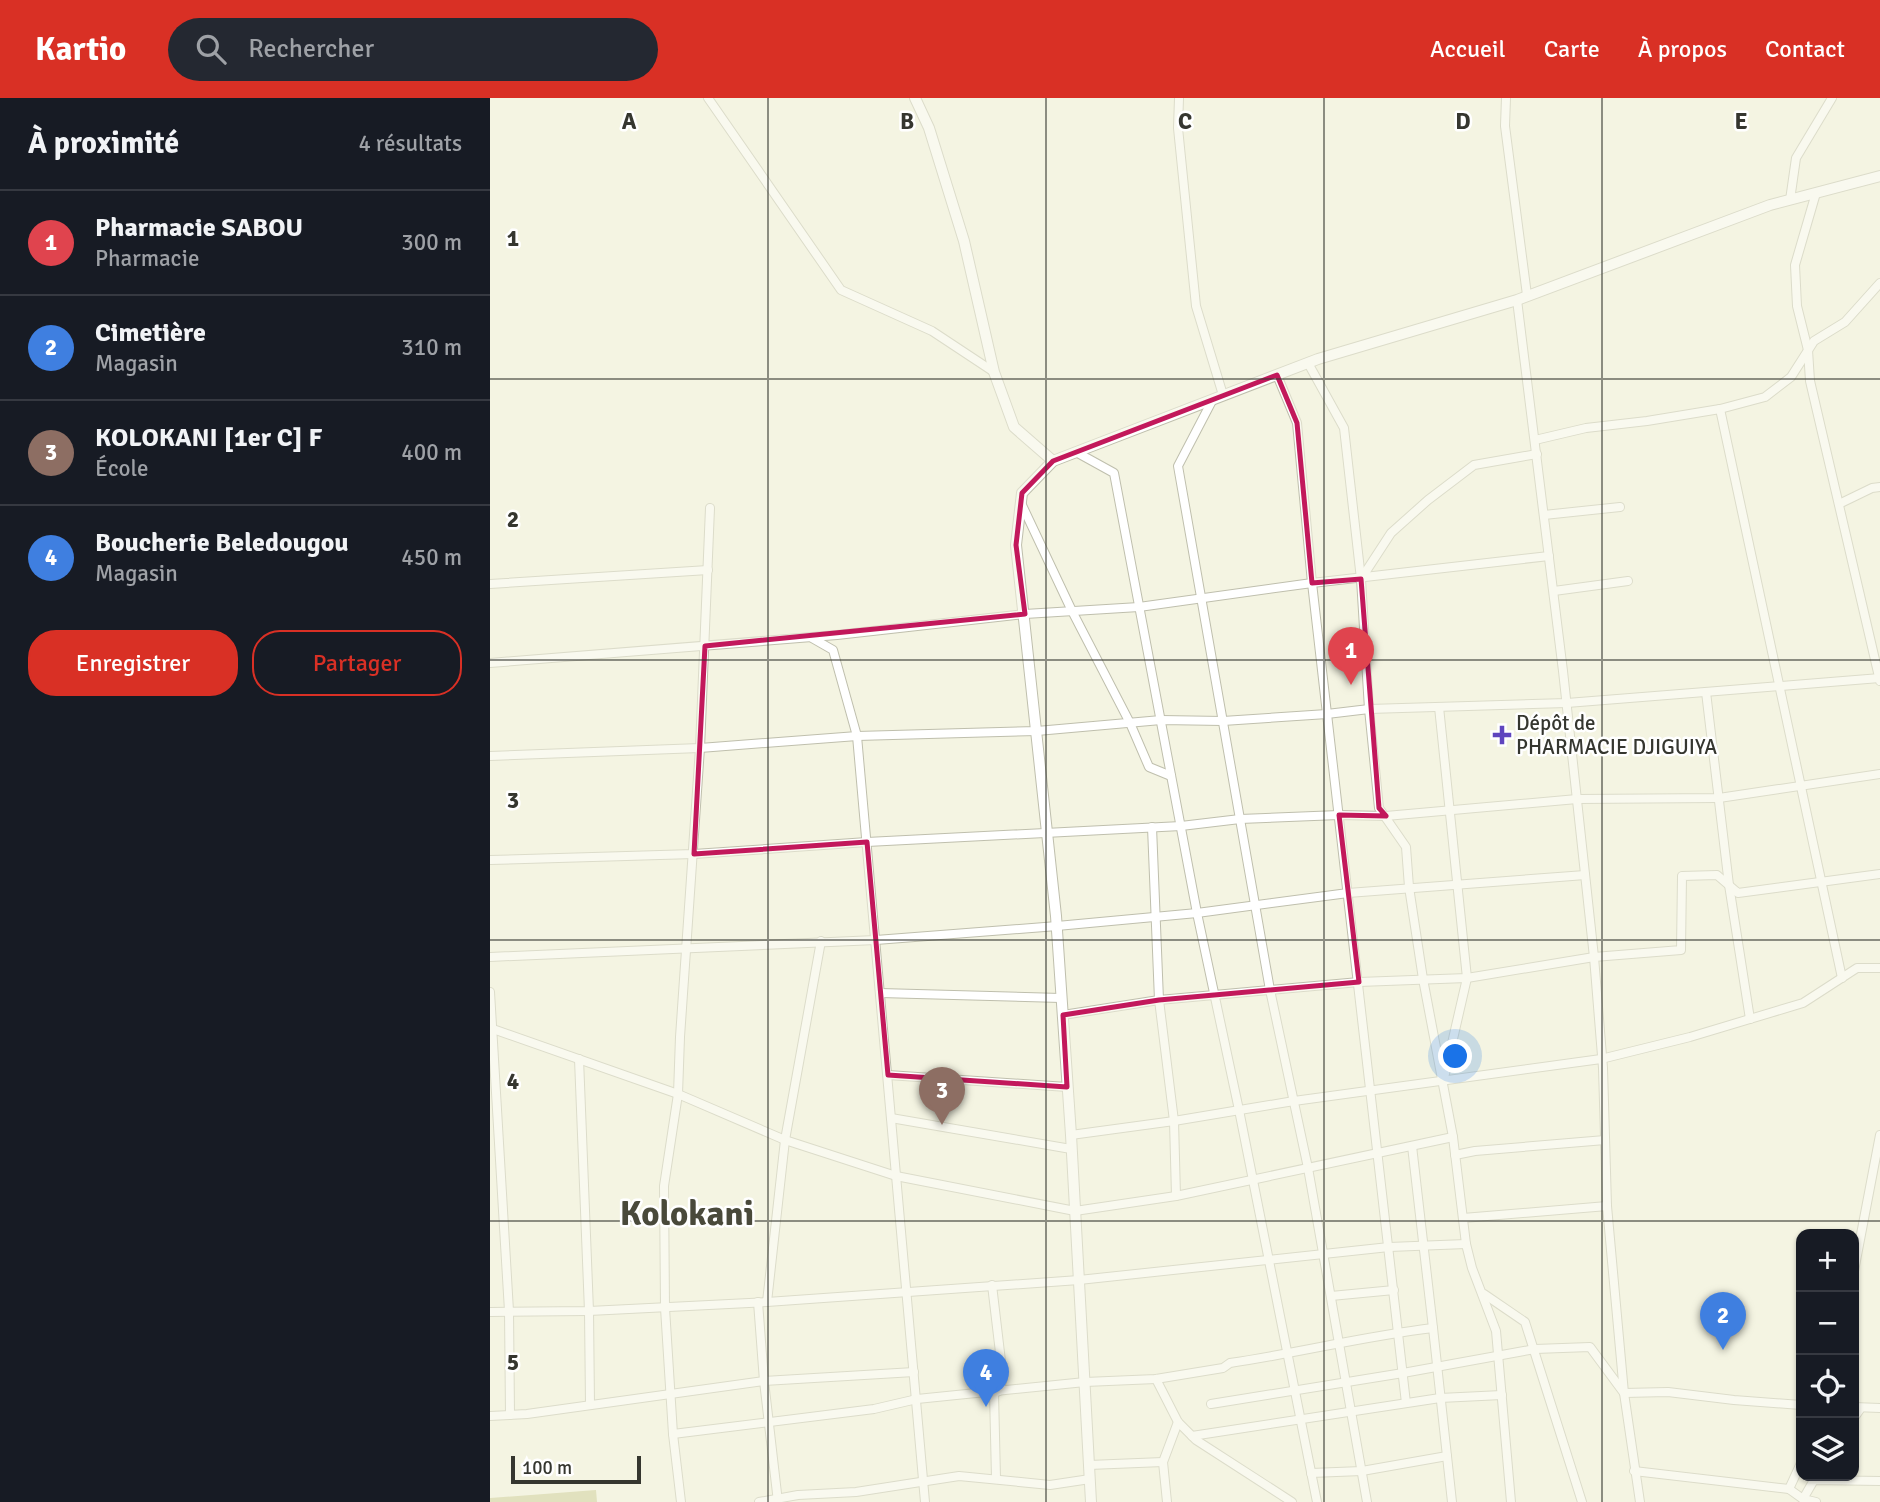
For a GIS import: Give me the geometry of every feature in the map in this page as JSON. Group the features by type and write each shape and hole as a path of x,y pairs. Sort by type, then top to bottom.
{"street":[{"path":"708,98 841,290 932,331 994,372"},
{"path":"915,98 929,128 964,240 994,372 1014,427 1053,461"},
{"path":"1179,98 1178,128 1196,306 1218,397 1178,466 1270,990 1308,1168 1367,1502"},
{"path":"1506,98 1505,126 1527,295"},
{"path":"1790,200 1796,158 1832,98"},
{"path":"1091,1502 1057,926 1016,545 1022,493 1053,461 1308,363 1517,300 1770,205 1880,176"},
{"path":"490,756 700,748 857,736 1037,731 1161,720 1223,721 1327,715 1370,709 1567,703 1880,679 1810,381 1808,350 1797,306 1795,265 1816,193"},
{"path":"1535,440 1586,428 1720,409 1765,397 1791,377 1814,341 1845,322 1880,282"},
{"path":"1517,300 1554,591 1594,957 1601,1059 1604,1068 1607,1206 1624,1393 1640,1502"},
{"path":"1308,363 1343,428 1361,579 1380,807 1406,847 1409,887 1455,1155 1466,1244 1472,1268 1496,1331 1511,1502"},
{"path":"1277,375 1297,423 1312,583 1406,1403"},
{"path":"1720,409 1842,978"},
{"path":"1076,452 1114,473 1197,913 1317,1502"},
{"path":"1361,579 1391,533 1474,465 1537,453"},
{"path":"1839,505 1872,488 1880,487"},
{"path":"1021,503 1149,767 1171,776"},
{"path":"1544,515 1620,507"},
{"path":"681,1502 673,1434 665,1308 664,1186 678,1094 700,748 710,508"},
{"path":"490,663 811,637 1025,614 1139,607 1312,583 1549,556"},
{"path":"490,584 708,570"},
{"path":"1554,591 1628,581"},
{"path":"811,637 833,650 857,736 925,1502"},
{"path":"1706,692 1729,885 1750,1019"},
{"path":"1439,707 1467,978 1443,1081"},
{"path":"490,859 694,854 1181,826 1240,819 1387,816 1577,799 1719,798 1880,774"},
{"path":"1152,827 1160,1000 1174,1121 1175,1196"},
{"path":"1063,1015 1160,1000 1214,995 1359,982 1467,978 1594,957 1681,950 1682,876 1717,875 1738,893 1880,874"},
{"path":"490,957 876,940 1157,917 1409,887 1585,875"},
{"path":"778,1501 764,1381 762,1302 785,1140 821,941"},
{"path":"1071,1135 1601,1059 1690,1037 1802,1003 1857,968 1880,968"},
{"path":"490,992 490,1028 509,1311 510,1415"},
{"path":"880,993 1061,998"},
{"path":"490,1028 678,1094 785,1140 895,1177 1075,1211 1175,1196 1452,1137"},
{"path":"579,1059 590,1405"},
{"path":"888,1075 1067,1087"},
{"path":"891,1118 1071,1149"},
{"path":"1859,1245 1880,1135"},
{"path":"1455,1155 1605,1140"},
{"path":"1412,1146 1452,1502"},
{"path":"1463,1218 1607,1206"},
{"path":"490,1312 665,1308 1079,1280 1323,1253 1466,1244"},
{"path":"992,1286 1003,1378 999,1391 994,1394 996,1478"},
{"path":"1331,1296 1394,1290"},
{"path":"1483,1293 1525,1322 1582,1502"},
{"path":"673,1434 874,1409 917,1399 1085,1382 1156,1379 1398,1332 1433,1328"},
{"path":"1211,1404 1535,1349 1590,1347 1624,1393"},
{"path":"490,1416 764,1381 914,1372"},
{"path":"1156,1379 1178,1422 1192,1436 1292,1502"},
{"path":"1624,1393 1668,1392 1796,1405"},
{"path":"1192,1436 1440,1398 1502,1395"},
{"path":"1859,1408 1880,1408"},
{"path":"1167,1502 1163,1462 1178,1422"},
{"path":"1311,1473 1362,1471 1447,1456"},
{"path":"1089,1465 1163,1462"},
{"path":"1634,1471 1789,1489 1803,1499 1815,1502"},
{"path":"1789,1489 1796,1474"},
{"path":"759,1502 778,1501 798,1495 856,1492 959,1476 1050,1485 1090,1479"},
{"path":"1859,1480 1880,1481"},
{"path":"1803,1499 1813,1481"}],"highlighted area":[{"path":"1277,375 1297,423 1312,583 1361,579 1379,808 1386,816 1339,815 1359,982 1159,1000 1063,1015 1067,1087 888,1075 867,842 694,854 705,646 1025,614 1016,545 1022,493 1053,461"}],"green space":[{"path":"596,1490 597,1502 490,1502 490,1498"}],"place":[{"name":"Pharmacie SABOU","path":"1351,685"},
{"name":"Dépôt de PHARMACIE DJIGUIYA","path":"1502,735"},
{"name":"KOLOKANI [1er C] F","path":"942,1125"},
{"name":"Cimetière","path":"1723,1350"},
{"name":"Boucherie Beledougou","path":"986,1407"}],"district":[{"name":"Kolokani","path":"687,1213"}]}
